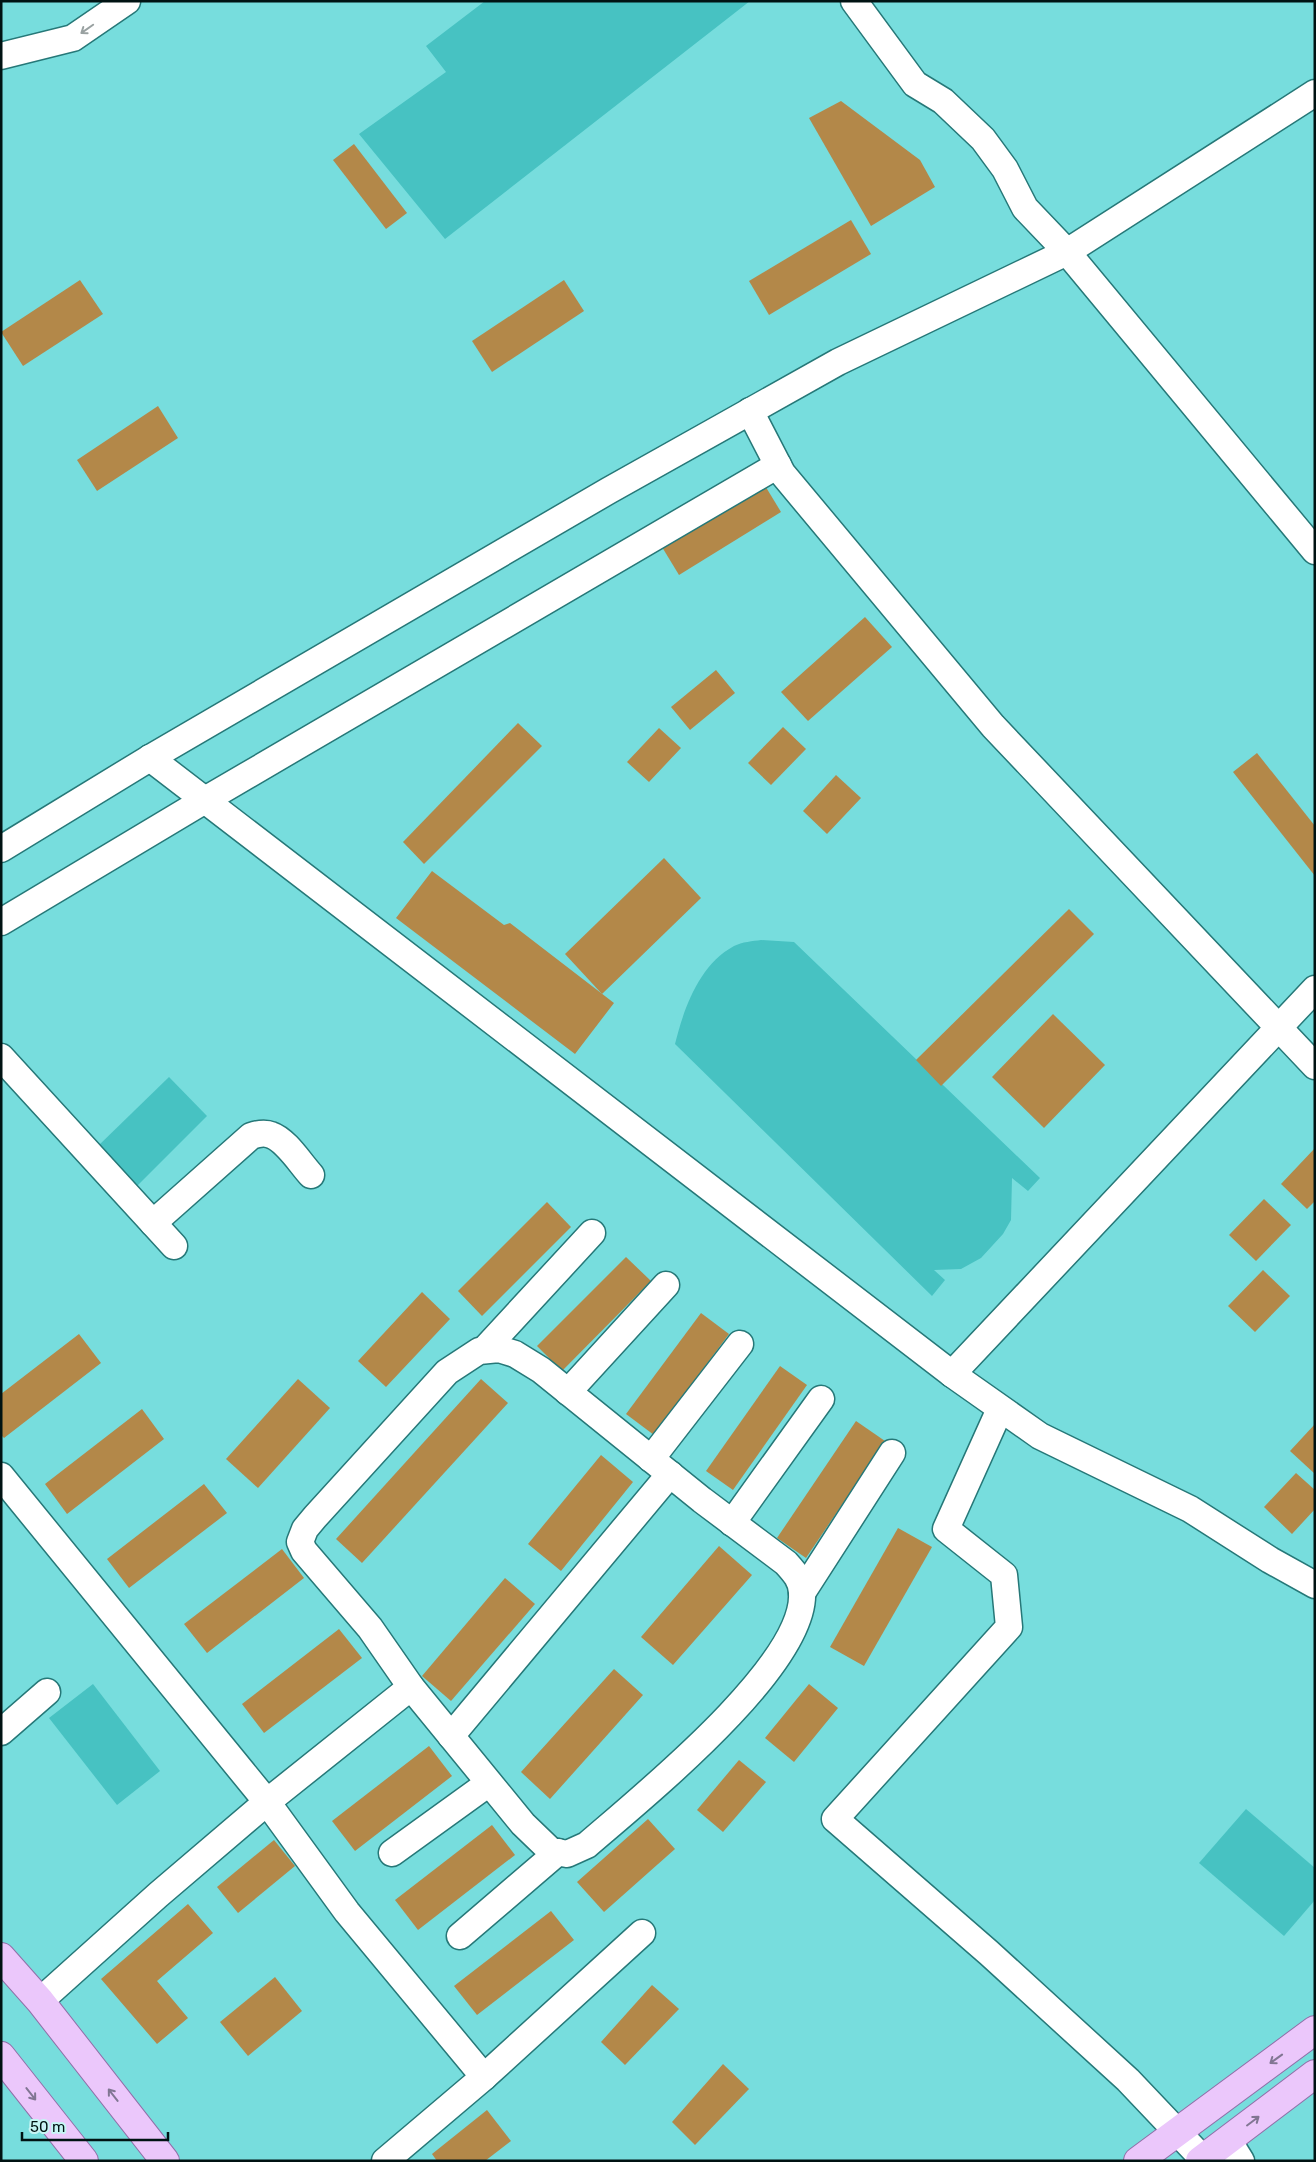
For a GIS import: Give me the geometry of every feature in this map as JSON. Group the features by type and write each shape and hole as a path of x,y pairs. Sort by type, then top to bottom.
{"main road":[{"path":"1,1957 40,2001 165,2161"},
{"path":"1138,2161 1315,2030"},
{"path":"1,2056 84,2161"},
{"path":"1202,2160 1234,2150 1315,2074"}],"street":[{"path":"1,56 73,38 127,1"},
{"path":"854,1 915,84 943,101 983,138 1005,169 1025,208 1067,252 1315,551"},
{"path":"1,848 150,758 608,490 838,362 1067,252 1315,93"},
{"path":"750,411 782,473 994,726 1315,1066"},
{"path":"1,922 205,800 778,465"},
{"path":"150,758 1000,1409 1040,1436 1190,1509 1270,1560 1315,1584"},
{"path":"952,1374 1315,989"},
{"path":"1,1057 174,1246"},
{"path":"153,1223 251,1136 261,1133 272,1135 283,1144 311,1175"},
{"path":"484,1350 592,1233"},
{"path":"568,1392 666,1285"},
{"path":"451,1736 661,1467 740,1344"},
{"path":"499,1349 515,1354 541,1370 568,1392 732,1523 786,1563 798,1576 802,1593 797,1624 784,1647 761,1680 688,1758 587,1845 567,1854 551,1851 523,1824 411,1686 370,1628 304,1550 300,1542 310,1523 447,1372 466,1358 484,1350 499,1349"},
{"path":"732,1523 821,1399"},
{"path":"1000,1409 946,1529 1004,1575 1009,1627 835,1819 989,1953 1128,2080 1178,2131 1202,2160"},
{"path":"802,1593 892,1453"},
{"path":"6,1492 268,1802 347,1912 484,2077"},
{"path":"40,2001 158,1895 268,1802 411,1686"},
{"path":"1,1732 47,1692"},
{"path":"392,1853 489,1783"},
{"path":"460,1936 558,1852"},
{"path":"386,2161 484,2077 642,1933"}],"shaded area":[{"path":"485,1 750,1 445,239 359,134 446,72 426,46"},
{"path":"761,940 794,942 1040,1178 1028,1191 1012,1178 1011,1220 1003,1234 981,1258 961,1269 934,1270 945,1280 932,1296 675,1044 688,1002 711,964 734,946"},
{"path":"169,1077 207,1116 136,1187 97,1147"},
{"path":"93,1684 160,1771 117,1805 49,1718"},
{"path":"1246,1809 1315,1868 1315,1900 1284,1936 1199,1863"}],"building":[{"path":"841,101 920,160 935,187 871,226 809,118"},
{"path":"354,144 407,213 386,229 333,160"},
{"path":"851,220 871,254 769,315 749,281"},
{"path":"80,280 103,314 23,366 1,332"},
{"path":"564,280 584,311 492,372 472,341"},
{"path":"158,406 178,438 97,491 77,460"},
{"path":"764,484 781,512 679,575 662,547"},
{"path":"865,617 892,647 808,721 781,692"},
{"path":"716,670 735,693 690,730 671,707"},
{"path":"518,723 542,746 424,864 403,842"},
{"path":"783,727 806,749 771,785 748,763"},
{"path":"659,728 681,748 649,782 627,762"},
{"path":"1257,753 1315,826 1315,876 1233,772"},
{"path":"836,775 861,798 827,834 803,811"},
{"path":"664,858 701,898 602,994 565,954"},
{"path":"432,871 504,925 510,923 614,1003 575,1054 396,918"},
{"path":"1069,909 1094,934 941,1086 916,1060"},
{"path":"1053,1014 1105,1065 1044,1128 992,1077"},
{"path":"1315,1148 1315,1201 1307,1209 1281,1184"},
{"path":"1264,1199 1291,1225 1256,1261 1229,1235"},
{"path":"547,1202 571,1227 482,1316 458,1291"},
{"path":"626,1257 651,1281 562,1371 537,1346"},
{"path":"1263,1270 1290,1296 1255,1332 1228,1306"},
{"path":"422,1292 450,1319 386,1387 358,1361"},
{"path":"701,1313 729,1334 654,1435 626,1414"},
{"path":"79,1334 101,1363 4,1438 1,1435 1,1394"},
{"path":"780,1366 807,1385 733,1490 706,1471"},
{"path":"298,1379 330,1408 258,1488 226,1459"},
{"path":"481,1379 508,1403 362,1563 336,1539"},
{"path":"142,1409 164,1439 67,1514 45,1484"},
{"path":"856,1421 885,1441 806,1558 777,1538"},
{"path":"1315,1424 1315,1474 1290,1451"},
{"path":"601,1455 633,1482 561,1571 528,1544"},
{"path":"1296,1473 1315,1490 1315,1509 1292,1534 1264,1507"},
{"path":"204,1484 227,1513 129,1588 107,1559"},
{"path":"898,1528 932,1547 864,1666 830,1647"},
{"path":"719,1546 752,1575 673,1665 641,1637"},
{"path":"282,1549 304,1578 207,1653 184,1624"},
{"path":"505,1578 535,1604 451,1701 422,1676"},
{"path":"339,1629 362,1658 264,1733 242,1704"},
{"path":"614,1669 643,1695 550,1799 521,1772"},
{"path":"809,1684 838,1708 794,1762 765,1738"},
{"path":"429,1746 452,1776 355,1851 332,1821"},
{"path":"739,1760 766,1782 723,1832 697,1810"},
{"path":"648,1819 675,1849 604,1912 577,1882"},
{"path":"492,1825 515,1855 418,1930 395,1900"},
{"path":"274,1840 295,1866 238,1913 217,1887"},
{"path":"188,1904 213,1933 157,1981 188,2018 157,2044 101,1979"},
{"path":"551,1911 574,1940 477,2015 454,1986"},
{"path":"275,1977 302,2011 248,2056 220,2022"},
{"path":"652,1985 679,2009 625,2065 601,2042"},
{"path":"723,2064 749,2089 695,2145 672,2122"},
{"path":"487,2110 511,2141 485,2161 437,2161 432,2154"}]}
